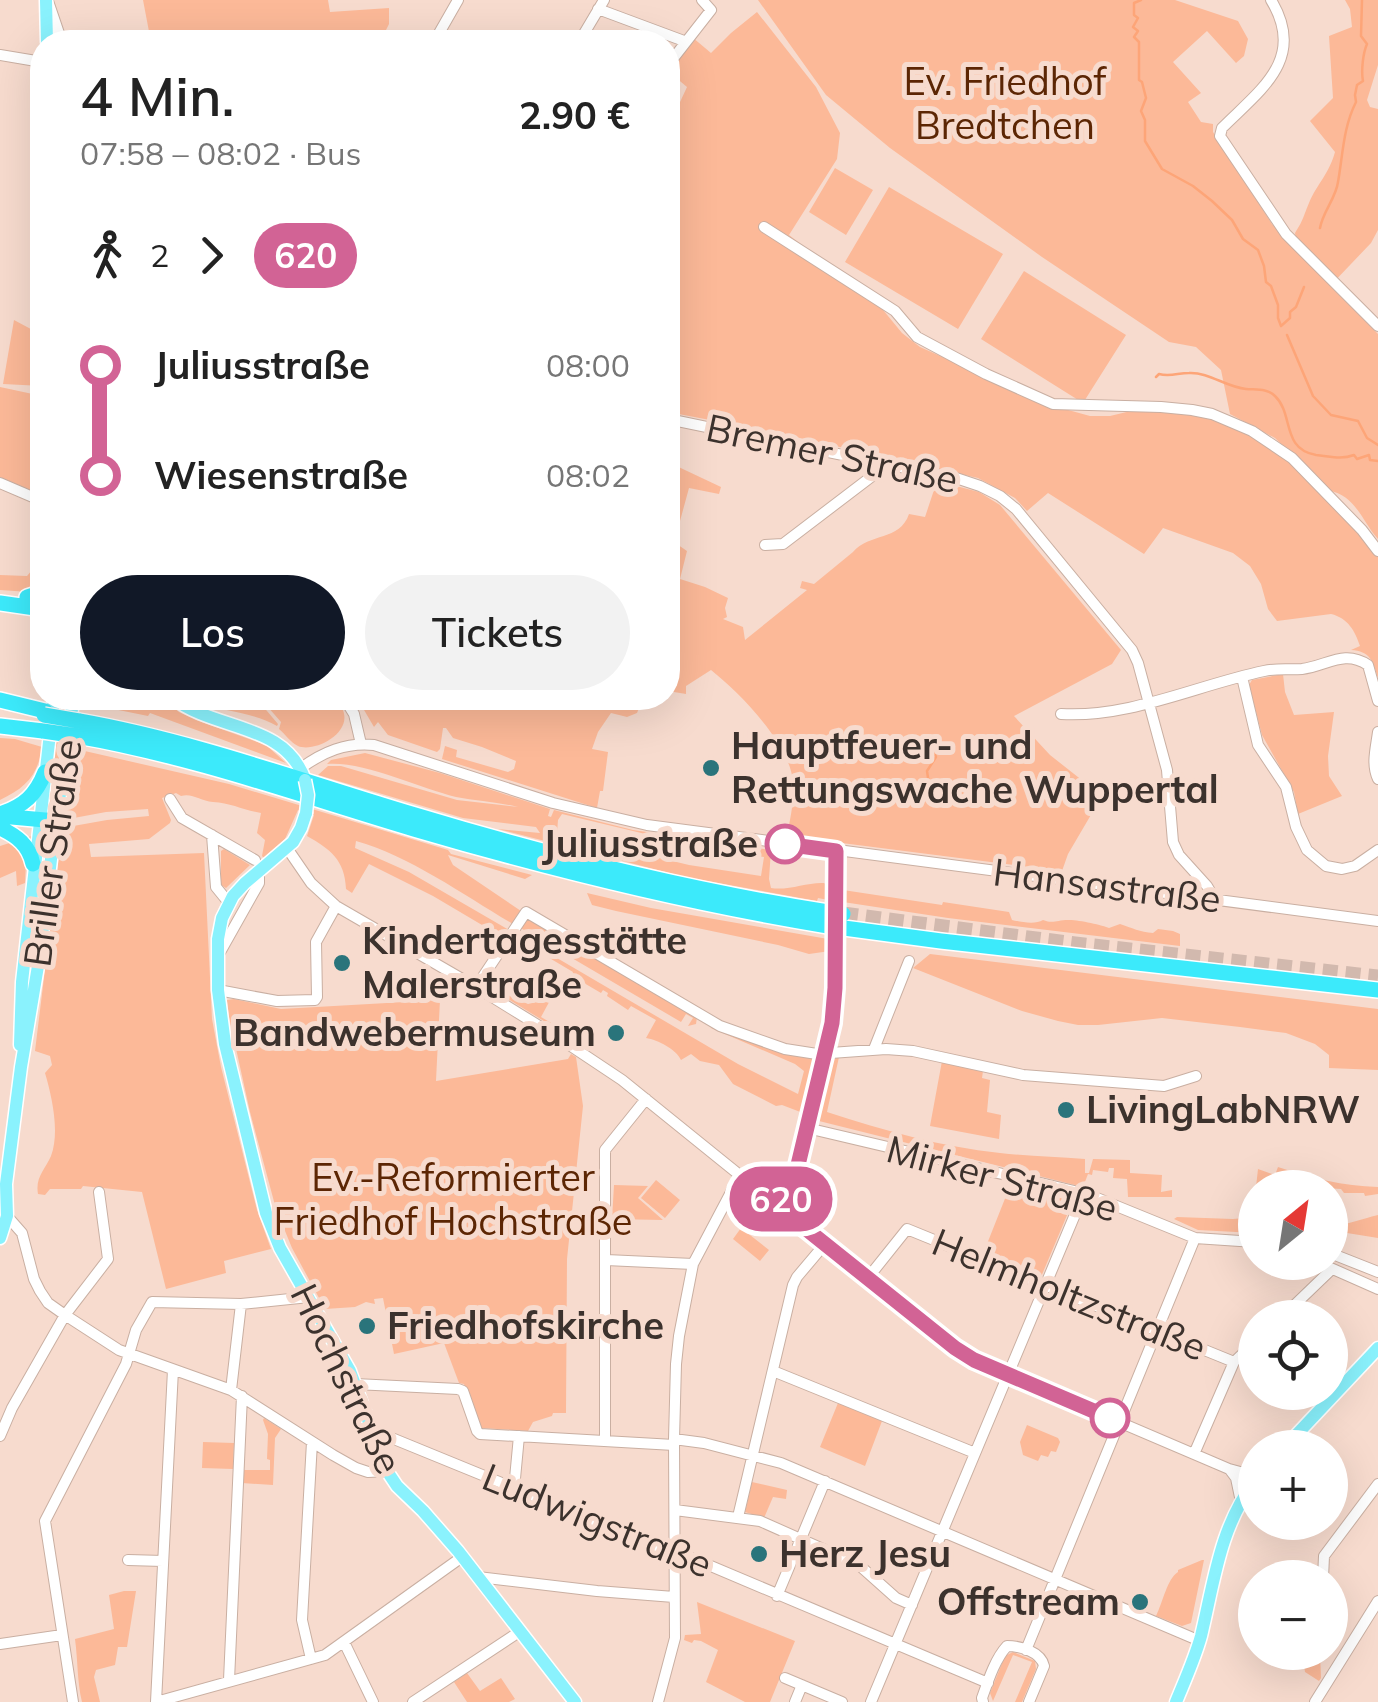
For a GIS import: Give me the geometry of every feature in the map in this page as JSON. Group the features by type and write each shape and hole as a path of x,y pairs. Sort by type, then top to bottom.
{"highway":[{"path":"0,594 30,599"},
{"path":"0,603 30,599"},
{"path":"0,700 30,709"},
{"path":"0,709 49,715 78,729 486,850 686,900 1008,949 1378,990"},
{"path":"3,726 49,715"},
{"path":"1,821 36,792 44,772"},
{"path":"1,821 45,820"},
{"path":"1,821 33,856"}],"main road":[{"path":"47,0 47,30"},
{"name":"Briller Straße","path":"21,1068 22,982 33,856 67,760 73,710"},
{"path":"194,710 270,738 300,768"},
{"name":"Briller Straße","path":"0,1238 4,1213 2,1186 53,848 45,820 49,715"},
{"name":"Hochstraße","path":"300,768 307,789 306,812 297,837 287,848 257,865 229,903 220,927 216,959 229,1063 266,1214 280,1248 355,1384 387,1471 478,1577 568,1699"},
{"path":"0,1202 2,1186"},
{"path":"1301,1430 1378,1348"},
{"path":"1176,1702 1200,1641 1221,1548 1238,1509"}],"street":[{"path":"47,0 58,30"},
{"path":"442,30 458,0"},
{"path":"680,47 711,10 702,0"},
{"path":"1271,0 1284,34 1281,59 1265,86 1220,130 1223,141 1286,234 1378,326"},
{"path":"586,30 601,5 659,30"},
{"path":"680,39 684,41"},
{"path":"0,56 30,60"},
{"path":"764,227 895,311 917,337 1053,404 1192,410 1252,431 1292,458 1378,551"},
{"name":"Bremer Straße","path":"680,421 959,478 1000,496 1016,509 1132,650 1168,770 1173,842 1178,854 1216,900"},
{"path":"765,545 783,544 888,464"},
{"path":"0,484 30,497"},
{"path":"1061,714 1108,711 1274,669 1304,669 1345,657 1368,665 1378,701"},
{"path":"1242,677 1258,745 1286,787 1296,827 1307,850 1326,866 1342,869 1355,866 1378,850"},
{"path":"300,768 335,749 361,744 352,710"},
{"path":"1378,732 1374,771 1378,778"},
{"name":"Hansastraße","path":"361,744 389,749 553,803 647,825 1378,921"},
{"path":"170,799 182,818 257,865 259,883 216,959"},
{"path":"212,835 216,887 229,903"},
{"path":"287,848 312,883 336,906 566,1042 646,1099 955,1348 974,1360 1238,1472"},
{"path":"780,1208 792,1190 832,1023 836,851"},
{"path":"218,990 278,1002 315,1000 316,942 336,906"},
{"path":"476,987 521,917 529,912 720,1026 785,1049 804,1053 886,1048 938,1055 1023,1075 1164,1086 1196,1076"},
{"path":"874,1050 910,961"},
{"path":"606,1440 606,1150 646,1099"},
{"name":"Mirker Straße","path":"807,1128 1084,1193 1195,1238 1238,1241"},
{"path":"658,1702 675,1647 676,1364 693,1264 740,1175"},
{"path":"0,1436 65,1315 108,1258 99,1192"},
{"path":"871,1702 1084,1193"},
{"path":"4,1213 22,1232 40,1291 65,1315 128,1354 236,1393 363,1470 387,1471"},
{"name":"Helmholtzstraße","path":"867,1279 906,1230 1234,1362"},
{"path":"1026,1650 1195,1238"},
{"path":"738,1517 794,1284 824,1244"},
{"path":"606,1260 693,1264"},
{"path":"1348,1260 1378,1272"},
{"path":"1348,1276 1378,1289"},
{"path":"1300,1300 1321,1280"},
{"path":"74,1702 45,1521 152,1302 240,1304 309,1298"},
{"path":"229,1680 240,1304"},
{"path":"1194,1454 1238,1358"},
{"path":"173,1370 156,1702 325,1655 462,1557"},
{"path":"773,1371 975,1453"},
{"path":"355,1384 458,1389 480,1434 704,1443 780,1463 1200,1641"},
{"name":"Ludwigstraße","path":"372,1430 680,1553 988,1683"},
{"path":"514,1489 519,1436"},
{"path":"311,1659 302,1620 312,1442"},
{"path":"1229,1469 1238,1488"},
{"path":"777,1596 825,1481"},
{"path":"1324,1560 1378,1484"},
{"path":"675,1510 760,1521 859,1565 896,1598 912,1605"},
{"path":"128,1560 163,1561"},
{"path":"478,1577 674,1597"},
{"path":"1348,1650 1378,1601"},
{"path":"412,1702 519,1632"},
{"path":"0,1644 62,1636"},
{"path":"344,1642 372,1702"},
{"path":"984,1702 988,1683 1007,1646 1040,1656 1044,1666 1031,1701"},
{"path":"1316,1702 1336,1670"},
{"path":"785,1678 842,1702"},
{"path":"795,1702 802,1685"}],"green space":[{"path":"143,0 328,0 330,12 389,8 386,30 149,30"},
{"name":"Ev. Friedhof Bredtchen","path":"758,0 1175,0 1238,21 1248,39 1244,56 1236,63 1207,31 1173,62 1201,93 1188,102 1201,122 1213,124 1213,132 1272,224 1298,251 1295,233 1335,152 1310,121 1333,98 1329,36 1352,27 1345,0 1378,0 1378,65 1367,100 1370,107 1378,109 1378,230 1371,243 1330,286 1378,334 1378,539 1346,498 1329,491 1275,438 1230,414 1221,370 1196,347 1169,342 1042,257 890,148 826,95"},
{"path":"757,12 816,87 840,133 837,159 789,235 879,305 902,333 920,347 1050,405 1090,416 1135,410 1175,411 1229,423 1277,449 1359,531 1378,556 1378,678 1370,658 1351,650 1360,646 1353,630 1342,619 1331,614 1277,621 1250,566 1233,553 1163,528 1144,554 1048,493 1027,511 1015,498 978,478 680,414 680,102 687,87 680,81 680,54 692,37 711,53"},
{"path":"835,168 873,190 846,235 809,212"},
{"path":"889,187 1003,254 958,329 845,262"},
{"path":"1024,271 1126,335 1083,403 981,339"},
{"path":"14,320 30,329 30,385 3,384"},
{"path":"0,387 30,393 30,490 0,477"},
{"path":"680,468 721,487 719,494 689,488 680,521"},
{"path":"937,481 979,492 1000,505 1121,650 1112,664 1014,716 1050,755 1102,796 1062,871 787,836 793,781 790,766 773,735 711,670 686,686 686,694 680,693 680,579 728,598 727,617 723,619 743,627 745,640 807,590 800,588 802,581 814,584 860,546 899,529 909,514 925,517"},
{"path":"680,546 687,551 680,579"},
{"path":"30,572 29,592 0,590 0,575 27,576"},
{"path":"1283,674 1294,715 1334,712 1329,776 1342,796 1298,814 1294,792 1262,735 1249,685 1252,680"},
{"path":"57,710 66,710 53,810 45,809"},
{"path":"118,710 177,710 266,745 286,763 150,713 148,716"},
{"path":"228,710 266,710 278,724"},
{"path":"270,710 342,710 344,719 335,736 306,747 290,741 279,729 281,722"},
{"path":"364,710 638,710 627,717 611,713 598,732 592,749 608,752 597,808 442,759 445,746 457,750 456,757 508,772 514,769 516,761 453,738 446,728 437,752 388,735 378,722 374,727"},
{"path":"0,738 42,747 29,780 0,800"},
{"path":"76,749 229,784 451,854 532,875 525,879 448,855 453,865 521,911 513,924 417,866 356,841 355,848 409,872 509,930 504,938 369,864 352,893 346,889 343,870 335,856 307,836 314,815 298,810 285,839 264,858 265,840 257,833 261,813 176,793 162,798 170,823 149,839 89,844 91,857 204,853 212,1019 257,1210 271,1249 224,1261 226,1273 166,1289 142,1192 83,1186 50,1189 45,1195 38,1194 37,1188 55,1136 45,1073 52,1065 50,1056 35,1051 61,839 44,844 49,845 24,1030 36,881 26,862 25,883 17,886 16,871 0,878 0,846 57,828 61,837 62,828 149,816 148,809 63,820"},
{"path":"365,753 550,809 551,817 554,810 633,830 709,841 708,849 562,814 558,820 557,833 689,865 761,876 764,857 715,850 717,842 771,850 771,888 824,883 828,900 685,877 498,829 540,833 536,827 463,818 318,775 328,766 341,766 457,800 518,807 456,797 358,767 327,764"},
{"path":"224,849 250,865 226,888 221,885"},
{"path":"843,890 1009,912 1012,920 1024,922 1072,920 1109,928 1120,924 1153,933 1158,929 1173,931 1180,934 1180,946 843,902"},
{"path":"587,893 828,939 830,951 809,954 616,911 592,905"},
{"path":"530,918 697,1017 696,1024 688,1026 693,1018 686,1014 681,1022 519,927"},
{"path":"516,934 738,1064 798,1094 804,1071 795,1064 711,1028 713,1025 815,1059 803,1113 776,1106 733,1084 719,1065 700,1061 691,1054 681,1060 666,1046 646,1038 656,1020 631,1006 628,1010 608,993 572,976 573,972 514,937"},
{"path":"930,954 1378,1009 1378,1070 1329,1068 1329,1055 1315,1044 1286,1033 1162,1018 1098,1025 1058,1021 913,968"},
{"path":"487,986 528,1004 541,1001 547,989 554,993 541,1017 568,1030 565,1034"},
{"name":"Ev.-Reformierter Friedhof Hochstraße","path":"227,1000 281,1009 440,1000 436,1081 568,1059 571,1054 576,1057 583,1106 567,1259 566,1413 553,1413 533,1422 528,1431 481,1428 444,1343 394,1354 383,1298 374,1299 375,1304 325,1309 276,1209 229,1017"},
{"path":"839,1057 827,1112 956,1147 1085,1159 1085,1173 1089,1173 1093,1159 1130,1160 1130,1173 1162,1175 1161,1192 1172,1190 1172,1197 1128,1197 1127,1179 1113,1178 1114,1168 1108,1172 1093,1170 1083,1187 819,1121 816,1119 830,1064"},
{"path":"942,1061 983,1071 982,1078 990,1080 987,1112 1001,1115 999,1139 930,1126"},
{"path":"656,1180 680,1200 665,1218 641,1198"},
{"path":"1348,1184 1378,1187 1378,1194 1348,1193"},
{"path":"614,1185 648,1186 638,1198 663,1220 612,1219"},
{"path":"1010,1186 1073,1201 1041,1277 983,1254"},
{"path":"1378,1215 1378,1238 1348,1233 1348,1223"},
{"path":"1174,1219 1238,1219 1238,1232 1198,1230"},
{"path":"741,1228 769,1250 760,1261 733,1239"},
{"path":"838,1403 882,1421 865,1466 820,1447"},
{"path":"264,1418 281,1429 275,1438 273,1485 242,1483 243,1470 270,1470"},
{"path":"1027,1425 1058,1438 1056,1452 1051,1451 1048,1457 1041,1455 1038,1461 1023,1455 1020,1442"},
{"path":"203,1442 234,1443 233,1469 202,1468"},
{"path":"752,1482 787,1490 786,1499 773,1497 764,1518 745,1512"},
{"path":"1204,1560 1191,1623 1182,1626 1156,1616 1178,1570"},
{"path":"136,1591 127,1647 118,1647 115,1665 96,1670 100,1702 82,1702 75,1639 114,1629 109,1595"},
{"path":"697,1602 795,1641 770,1702 745,1702 706,1682 718,1650 701,1641 684,1640 685,1635 701,1634"},
{"path":"1013,1652 1035,1661 1036,1669 1022,1702 1015,1702 1032,1662 1013,1655 993,1701 990,1693 1005,1656"},
{"path":"1321,1670 1321,1678 1319,1681 1305,1672"},
{"path":"467,1673 480,1691 501,1678 515,1699 467,1702 454,1682"}],"waterway":[{"path":"1141,0 1134,3 1134,15 1138,18 1133,27 1138,31 1134,37 1139,42 1139,80 1146,98 1141,111 1145,141 1162,169 1212,201 1232,220 1243,239 1258,250 1266,282 1278,305 1281,326"},
{"path":"1320,228 1337,188 1357,85 1363,81 1367,44 1361,36 1362,0"},
{"path":"1281,326 1290,318 1304,287"},
{"path":"1287,335 1313,396 1331,415 1358,421 1367,438 1378,445"},
{"path":"1156,377 1196,373 1239,388 1268,392 1281,403 1293,438 1305,451 1335,457 1354,455 1357,459 1369,455 1370,460 1378,461"},
{"path":"931,798 927,771 936,757 932,747"}],"tunnel":[{"path":"843,914 1378,977"}],"bus line":[{"name":"620","path":"785,844 836,851 835,988 832,1023 792,1190 775,1204 955,1348 974,1360 1110,1418"}],"place":[{"name":"Hauptfeuer- und Rettungswache Wuppertal","path":"711,768"},
{"name":"Juliusstraße","path":"785,844"},
{"name":"Kindertagesstätte Malerstraße","path":"342,963"},
{"name":"Bandwebermuseum","path":"616,1033"},
{"name":"LivingLabNRW","path":"1066,1110"},
{"name":"Friedhofskirche","path":"367,1326"},
{"name":"Herz Jesu","path":"759,1554"},
{"name":"Offstream","path":"1140,1602"}]}
